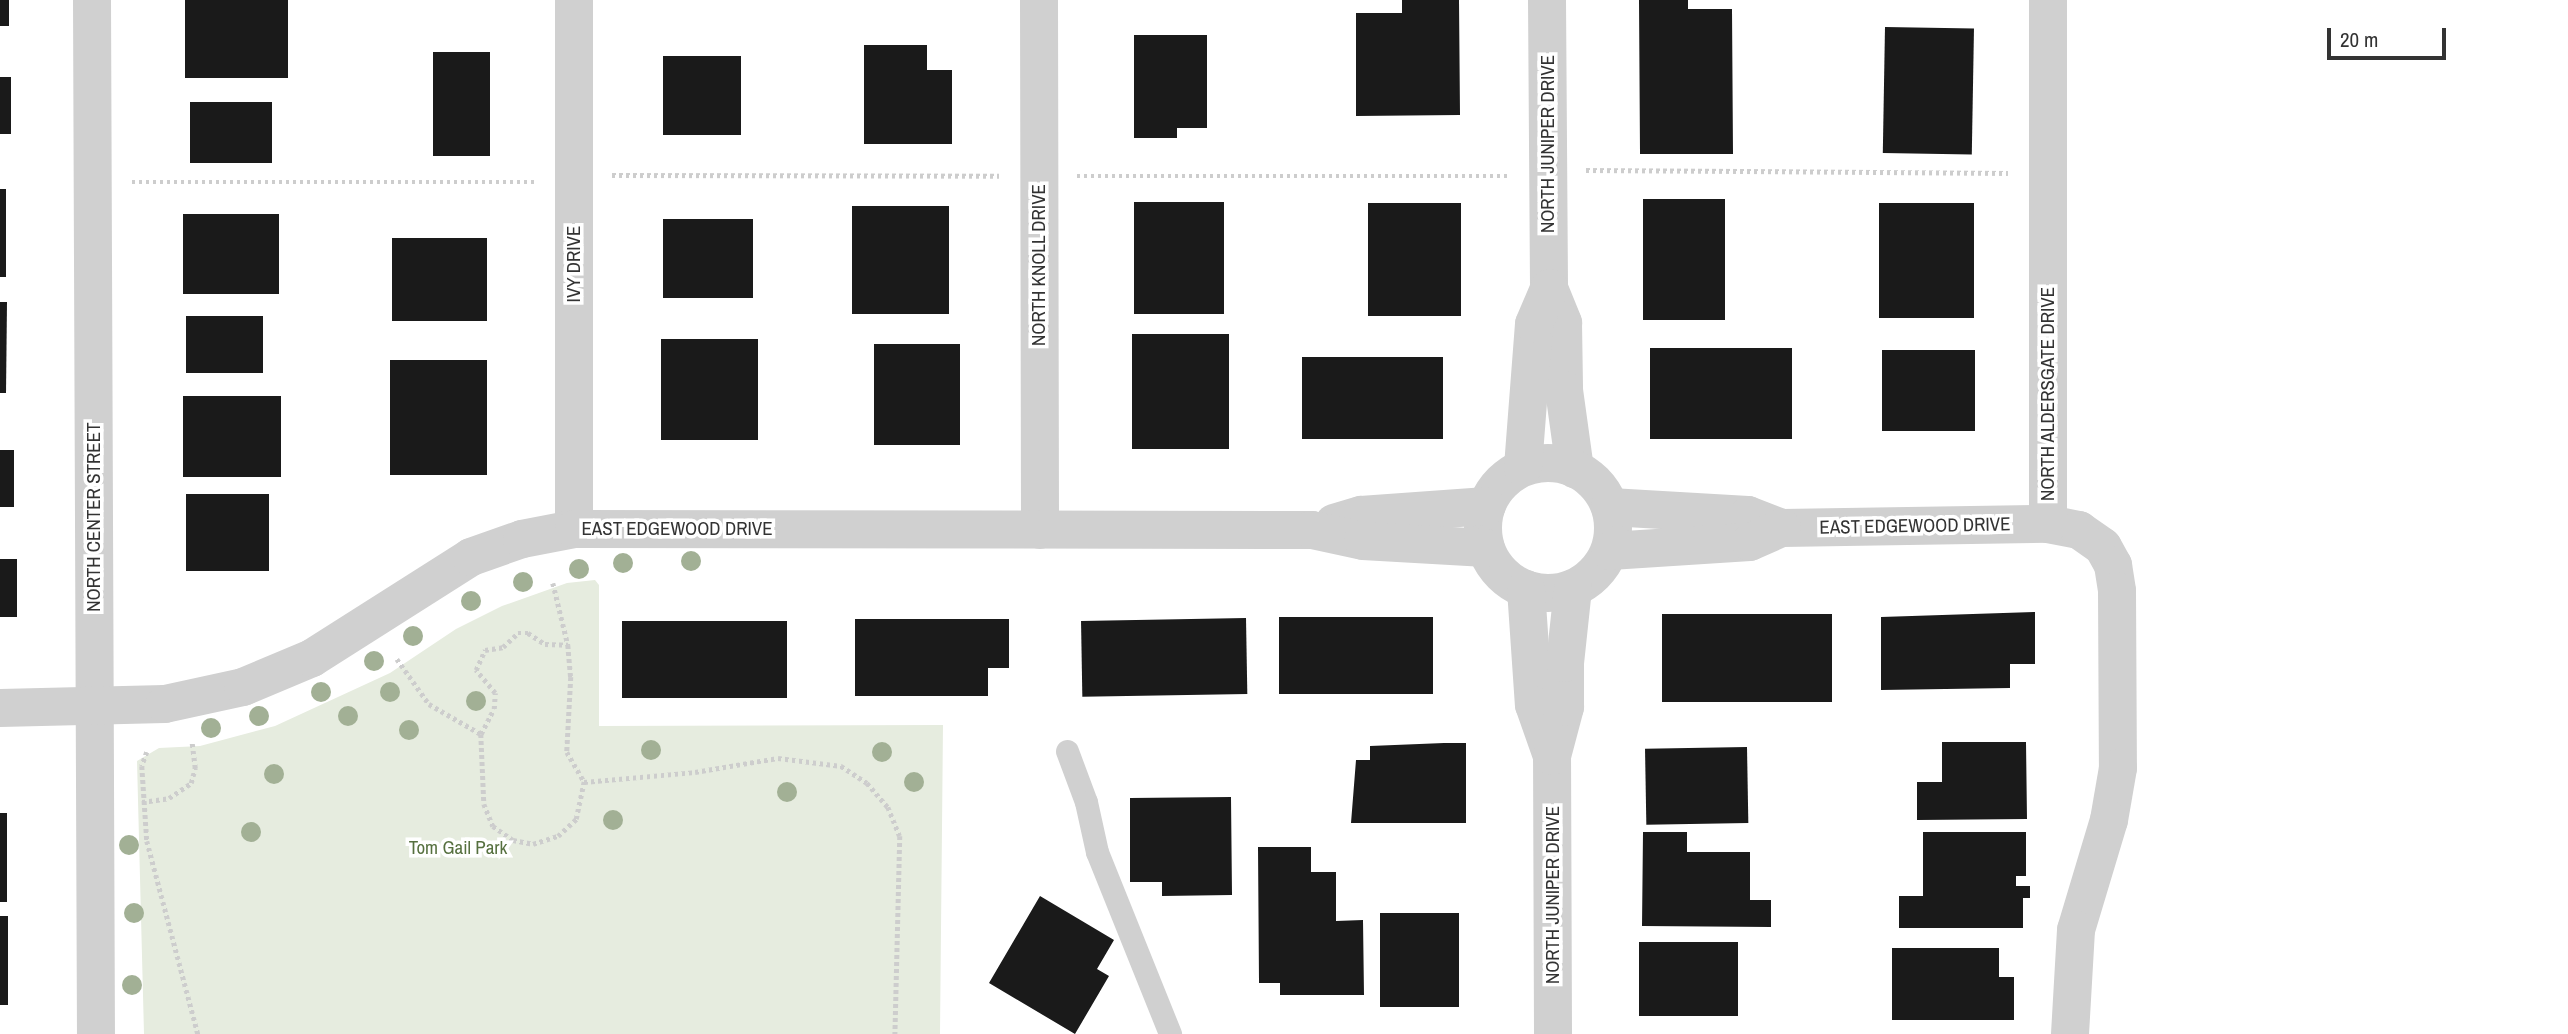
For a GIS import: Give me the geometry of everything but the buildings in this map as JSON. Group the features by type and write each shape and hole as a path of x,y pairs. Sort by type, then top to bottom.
{"street":[{"name":"NORTH CENTER STREET","path":"92,0 96,1034"},
{"name":"IVY DRIVE","path":"573,0 574,529"},
{"name":"NORTH KNOLL DRIVE","path":"1039,0 1040,530"},
{"name":"NORTH JUNIPER DRIVE","path":"1547,0 1549,288 1563,323 1564,390 1575,469"},
{"name":"NORTH ALDERSGATE DRIVE","path":"2048,0 2048,524 2078,530 2103,547 2113,565 2117,591 2118,768 2109,820 2076,930 2070,1034"},
{"name":"NORTH JUNIPER DRIVE","path":"1523,467 1530,423 1534,324 1549,288"},
{"path":"1558,463 1575,469 1602,491 1610,507 1613,537 1610,551 1601,567 1573,588 1558,593 1526,589 1509,580 1486,548 1487,506 1508,477 1523,467 1558,463"},
{"name":"EAST EDGEWOOD DRIVE","path":"1312,530 1361,515 1487,506"},
{"name":"EAST EDGEWOOD DRIVE","path":"1610,507 1748,515 1782,528 2048,524"},
{"name":"EAST EDGEWOOD DRIVE","path":"1610,551 1750,542 1782,528"},
{"name":"EAST EDGEWOOD DRIVE","path":"0,708 95,708 165,704 243,687 312,658 471,557 522,539 574,529 1312,530 1363,541 1486,548"},
{"name":"NORTH JUNIPER DRIVE","path":"1553,1034 1552,756 1565,707 1564,663 1573,588"},
{"name":"NORTH JUNIPER DRIVE","path":"1526,589 1534,705 1552,756"}],"lane":[{"path":"1068,751 1086,802 1097,852 1170,1034"}],"path":[{"path":"1584,170 2019,173"},
{"path":"609,175 1007,176"},
{"path":"1076,176 1518,176"},
{"path":"125,182 544,182"},
{"path":"553,583 568,645 571,677 567,752 584,782 576,819 558,836 533,844 513,840 493,826 484,804 481,734 495,701 493,686 477,670 485,650 503,647 518,633 528,633 545,644 568,645"},
{"path":"397,659 429,704 481,734"},
{"path":"142,802 169,798 191,783 195,768 192,743"},
{"path":"147,752 142,766 142,802 160,902 198,1034"},
{"path":"584,782 695,772 778,758 841,766 867,783 888,807 900,836 895,1034"}],"green space":[{"name":"Tom Gail Park","path":"595,580 599,585 599,726 943,725 940,1034 144,1034 137,761 159,748 200,746 275,726 390,673 456,629 502,606 567,583"}]}
